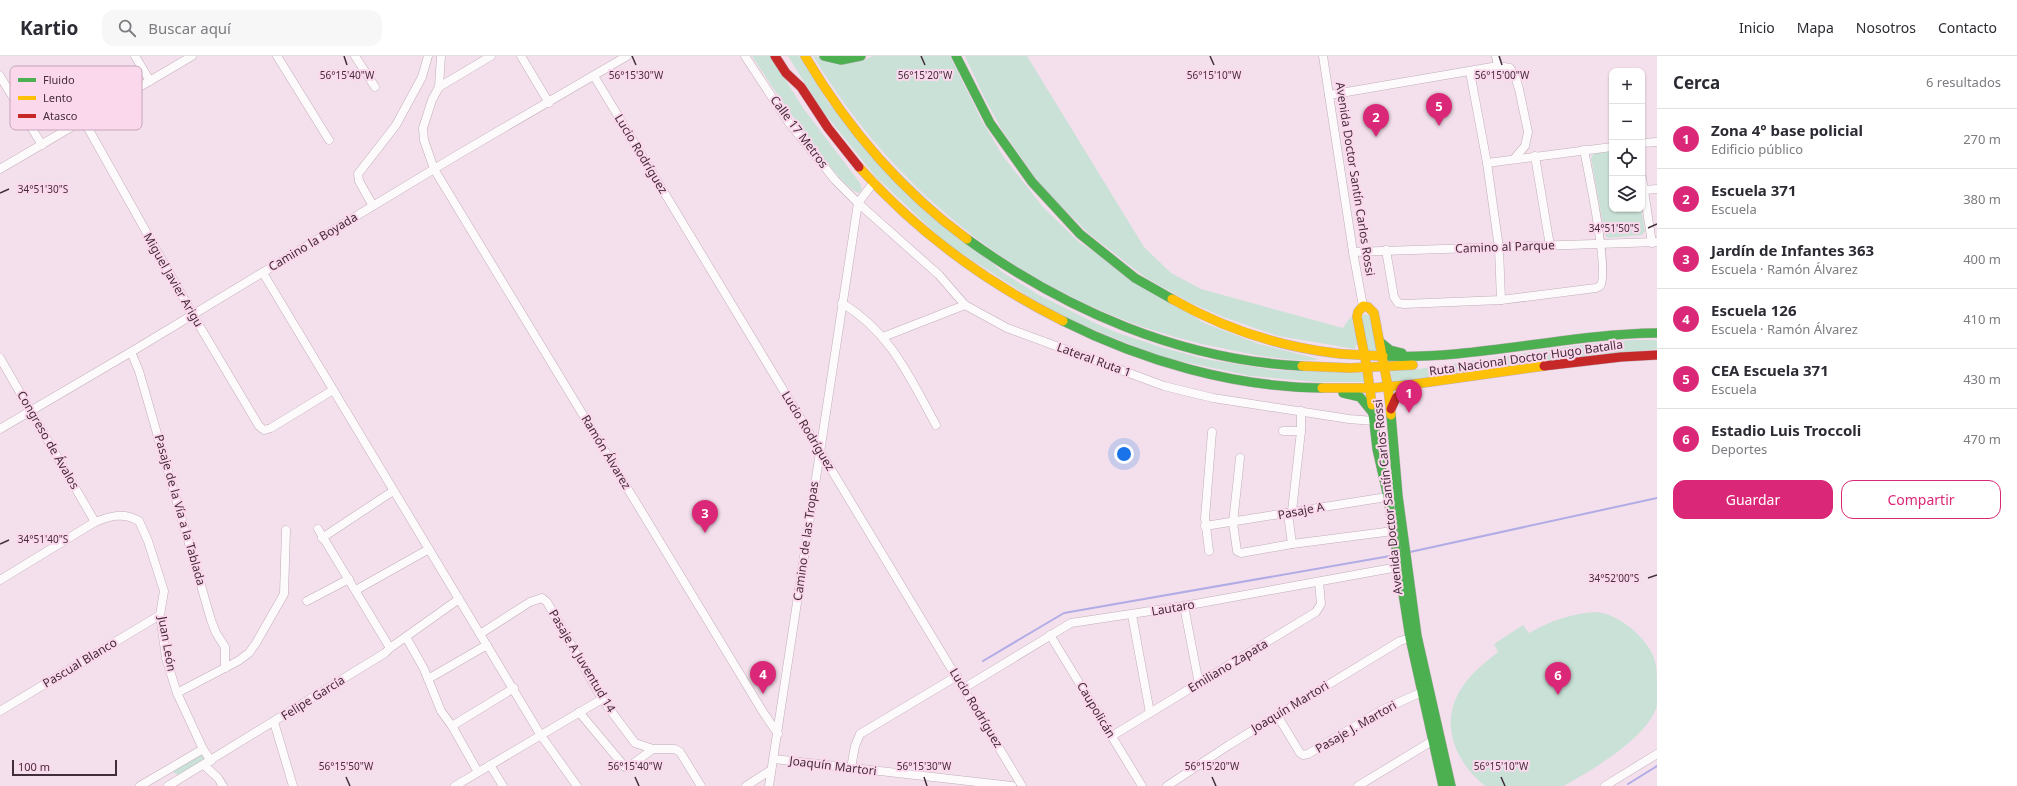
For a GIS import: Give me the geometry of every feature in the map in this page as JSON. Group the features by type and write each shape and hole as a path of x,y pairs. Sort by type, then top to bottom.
{"main road":[{"name":"Ruta Nacional Doctor Hugo Batalla","path":"776,56 786,73 800,86 815,110 843,147 874,182 918,226 949,252 1012,295 1076,329 1126,350 1181,367 1235,379 1279,386 1330,388 1370,388 1411,385 1591,359 1657,355"},
{"path":"783,56 800,86"},
{"path":"805,56 839,109 863,140 889,170 931,210 959,233 1026,281 1088,313 1163,341 1205,353 1247,361 1330,369 1385,368 1436,362 1507,350"},
{"path":"824,56 841,60 861,56"},
{"name":"Ruta Nacional Doctor Hugo Batalla","path":"956,56 981,109 1016,164 1060,216 1110,261 1146,286 1173,302 1228,327 1266,340 1300,348 1338,355 1366,357 1407,357 1507,350 1600,336 1657,333"},
{"name":"Avenida Doctor Santín Carlos Rossi","path":"1413,637 1388,387 1374,313 1368,307 1363,306 1358,312 1357,317 1366,357 1377,449 1388,497 1398,567 1413,637 1436,739 1443,786"},
{"path":"1380,342 1384,347 1407,357"},
{"path":"1330,369 1366,357"},
{"path":"1391,409 1396,398 1411,385"},
{"path":"1330,388 1339,393 1360,396 1374,417"},
{"path":"1377,449 1386,452 1395,447"},
{"name":"Avenida Doctor Santín Carlos Rossi","path":"1436,739 1451,786"}],"street":[{"path":"135,56 141,66"},
{"path":"142,86 192,56"},
{"path":"277,56 329,140"},
{"path":"355,56 375,87"},
{"path":"373,206 359,181 358,174 396,125 422,77 428,56"},
{"path":"439,87 441,56"},
{"path":"439,87 491,56"},
{"path":"521,56 549,103"},
{"name":"Camino la Boyada","path":"0,429 193,315 434,169 627,56"},
{"name":"Calle 17 Metros","path":"745,56 789,123 835,180 858,204"},
{"name":"Avenida Doctor Santín Carlos Rossi","path":"1323,56 1353,252 1363,306"},
{"path":"1496,56 1498,66"},
{"path":"1329,95 1498,66 1510,68 1515,76 1528,132 1525,146 1514,159"},
{"path":"142,68 150,81"},
{"path":"1470,72 1487,163 1499,248 1501,300"},
{"path":"0,76 10,92"},
{"name":"Lucio Rodríguez","path":"594,76 1022,786"},
{"name":"Ramón Álvarez","path":"439,87 432,100 423,128 424,140 434,169 763,712 778,734"},
{"path":"33,130 42,145"},
{"path":"0,169 68,130"},
{"name":"Miguel Javier Arigu","path":"89,130 193,315 259,426 264,430 271,428 333,390"},
{"path":"1645,143 1657,142"},
{"path":"1487,163 1609,147"},
{"path":"1386,250 1394,297 1398,303 1501,300 1596,288 1600,286 1603,279 1601,244 1584,150"},
{"path":"1535,156 1550,246"},
{"name":"Camino de las Tropas","path":"769,786 858,204 874,182"},
{"path":"1645,190 1657,189"},
{"path":"1645,195 1654,243"},
{"name":"Lateral Ruta 1","path":"858,204 939,275 966,305 1007,328 1164,386 1213,398 1349,419 1374,417"},
{"name":"Camino al Parque","path":"1353,252 1654,243"},
{"path":"263,272 393,491 514,688 540,734 577,786"},
{"path":"842,303 861,314 883,337 907,373 936,425"},
{"path":"883,337 966,305"},
{"name":"Pasaje de la Vía a la Tablada","path":"131,352 139,371 211,620 216,633 225,647 225,668"},
{"name":"Congreso de Ávalos","path":"0,358 95,522"},
{"path":"1292,544 1290,513 1301,431 1301,412"},
{"path":"1283,431 1301,431"},
{"path":"1209,552 1205,526 1212,432"},
{"path":"1240,458 1233,523 1236,551 1241,553 1292,544 1393,531"},
{"path":"322,538 393,491"},
{"name":"Pasaje A","path":"1205,526 1233,523 1398,496"},
{"name":"Juan León","path":"0,580 95,522 122,515 136,519 141,523 164,591 160,615 166,658 177,693 208,763 223,786"},
{"path":"318,529 322,538 356,590 390,648"},
{"path":"177,693 225,668 249,653 284,594 286,530"},
{"path":"356,590 429,549"},
{"name":"Lautaro","path":"964,688 1071,623 1132,615 1398,567"},
{"path":"307,601 349,579"},
{"name":"Emiliano Zapata","path":"1112,736 1316,612 1321,604 1319,582"},
{"name":"Pasaje A Juventud 14","path":"480,634 530,602 542,598 547,602 602,698 636,744 653,749"},
{"name":"Felipe García","path":"293,786 274,722 385,653 406,636 459,600"},
{"path":"1184,606 1199,684"},
{"name":"Pascual Blanco","path":"0,711 160,615"},
{"path":"1132,615 1150,713"},
{"path":"406,636 428,679 441,711 452,726 478,772"},
{"name":"Caupolicán","path":"1050,636 1142,786"},
{"name":"Joaquín Martori","path":"1167,786 1277,715 1400,641 1413,637"},
{"path":"428,679 487,645"},
{"path":"852,768 855,746 860,734 957,676"},
{"path":"452,726 514,688"},
{"name":"Pasaje J. Martori","path":"1277,715 1300,753 1303,755 1308,754 1387,707 1425,689"},
{"path":"455,786 602,698"},
{"path":"579,712 625,767 630,766 653,749 675,749 680,752 701,786"},
{"path":"168,786 274,722"},
{"path":"1358,786 1436,739"},
{"path":"140,786 203,749"},
{"path":"1605,786 1657,754"},
{"name":"Joaquín Martori","path":"774,759 1012,786"},
{"path":"490,765 503,786"},
{"path":"746,786 771,770"}],"green space":[{"path":"752,56 771,56 803,108 860,183 862,189 859,193 849,187 820,154"},
{"path":"788,56 799,56 829,104 1002,272 1039,295 1118,333 1205,359 1273,370 1364,373 1364,382 1319,382 1251,376 1161,357 1056,314 947,244 875,176 821,109"},
{"path":"813,56 859,62 873,56 950,56 982,121 1003,156 1043,207 1079,242 1204,323 1259,344 1319,359 1302,360 1263,356 1231,350 1166,334 1104,312 1045,283 990,248 939,208 893,162 850,111"},
{"path":"965,56 1027,56 1144,247 1171,273 1201,289 1343,328 1351,316 1357,342 1355,349 1278,336 1223,317 1189,302 1146,278 1088,233 1041,186 1002,130 984,97"},
{"path":"1609,150 1609,212 1642,212 1645,231 1642,235 1608,238 1605,235 1591,158 1594,153"},
{"path":"1365,314 1370,316 1379,351 1368,351 1361,323 1363,315"},
{"path":"1630,340 1657,340 1657,349 1392,382 1391,371 1418,369 1587,344"},
{"path":"1597,612 1612,616 1631,628 1650,649 1655,663 1657,678 1657,704 1653,716 1644,728 1620,750 1591,770 1563,786 1485,786 1465,765 1453,740 1451,726 1452,713 1455,699 1463,686 1484,663 1498,652 1494,644 1523,625 1529,633 1562,618"},
{"path":"202,753 205,758 203,762 179,776 173,772 173,771"}],"waterway":[{"path":"1410,552 1657,498"},
{"path":"983,661 1064,613 1390,556"},
{"path":"1628,784 1657,766"}],"traffic: fast":[{"path":"824,56 841,60 861,56"},
{"path":"956,56 990,123 1032,182 1080,234 1135,278 1172,299"},
{"path":"967,239 1005,265 1044,288 1084,309 1126,327 1168,342 1212,354 1257,362 1302,366"},
{"path":"1063,321 1125,348 1157,360 1189,369 1255,383 1322,388"},
{"path":"1383,356 1452,354 1623,334 1657,333"},
{"path":"1380,342 1390,350 1402,353"},
{"path":"1343,393 1360,397 1373,413"},
{"path":"1372,405 1377,449 1388,497 1410,638 1443,786"},
{"path":"1391,415 1398,496 1417,636 1451,786"}],"traffic: slow":[{"path":"805,56 839,108 877,156 919,200 967,239"},
{"path":"859,167 904,213 954,254 1007,290 1063,321"},
{"path":"1172,299 1230,327 1292,346 1352,355 1383,356"},
{"path":"1372,405 1367,368 1357,317 1358,312 1363,306 1368,307 1374,313 1388,387 1391,415"},
{"path":"1302,366 1350,368 1413,365"},
{"path":"1322,388 1372,388 1408,385 1544,366"}],"traffic: jam":[{"path":"775,56 786,73 801,87 828,128 859,167"},
{"path":"1544,366 1621,357 1657,355"},
{"path":"1391,409 1396,398 1411,385"}],"place":[{"name":"CEA Escuela 371","path":"1439,126"},
{"name":"Escuela 371","path":"1376,137"},
{"name":"Zona 4° base policial","path":"1409,413"},
{"name":"Jardín de Infantes 363","path":"705,533"},
{"name":"Escuela 126","path":"763,694"},
{"name":"Estadio Luis Troccoli","path":"1558,695"}]}
